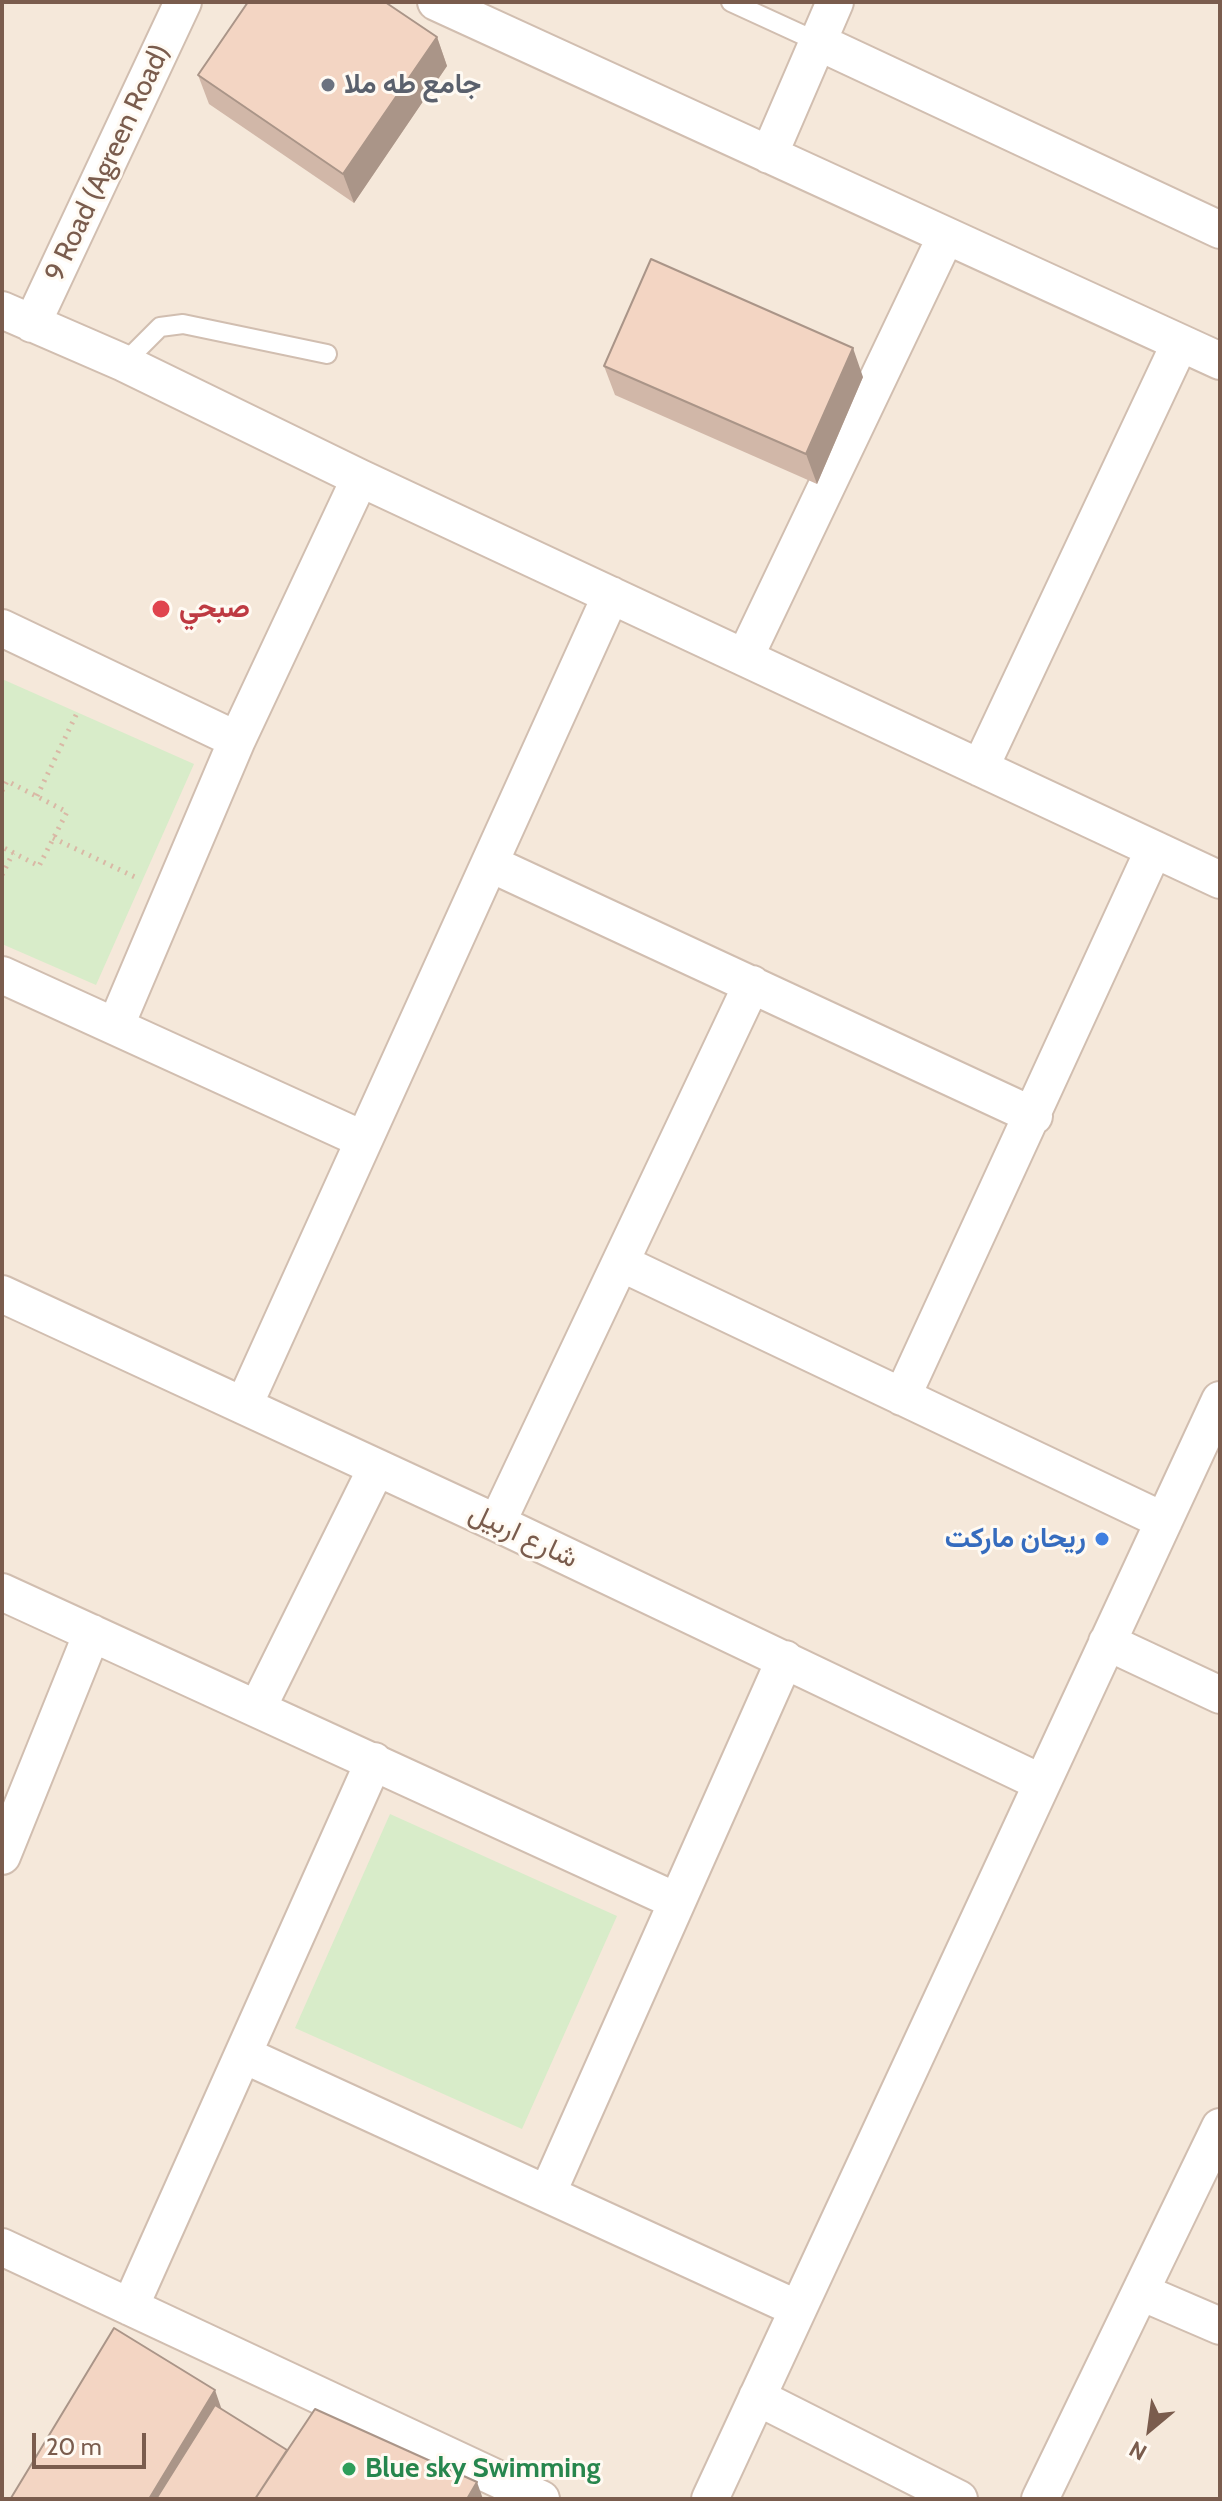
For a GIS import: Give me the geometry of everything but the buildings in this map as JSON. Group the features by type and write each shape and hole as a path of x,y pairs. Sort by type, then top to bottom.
{"street":[{"name":"9 Road (Agreen Road)","path":"17,317 183,2"},
{"path":"436,2 1220,361"},
{"path":"769,155 835,2"},
{"path":"816,41 1220,230"},
{"path":"745,657 946,236"},
{"path":"17,317 124,363 360,478 1220,880"},
{"path":"980,768 1180,343"},
{"path":"116,1025 237,740 360,478"},
{"path":"244,1405 611,595"},
{"path":"2,628 237,740"},
{"path":"902,1397 1034,1116 1154,849"},
{"path":"491,864 1034,1116"},
{"path":"2,975 362,1139"},
{"path":"497,1523 752,984"},
{"path":"621,1263 1164,1521"},
{"name":"شارع اربيل","path":"2,1294 497,1523 1042,1783"},
{"path":"710,2499 1220,1400"},
{"path":"258,1707 376,1469"},
{"path":"2,1592 676,1901"},
{"path":"2,1856 92,1633"},
{"path":"1107,1642 1220,1695"},
{"path":"548,2192 785,1659"},
{"path":"130,2307 374,1761"},
{"path":"244,2055 798,2309"},
{"path":"1040,2499 1220,2127"},
{"path":"2,2247 541,2499"},
{"path":"1141,2292 1220,2326"},
{"path":"757,2397 959,2499"}],"lane":[{"path":"731,2 816,41"},
{"path":"124,363 160,327 183,324 327,354"}],"path":[{"path":"37,796 77,713"},
{"path":"2,791 7,781 67,812 39,866 2,847"},
{"path":"53,838 142,881"},
{"path":"2,875 13,853"}],"shaded area":[{"path":"2,2 1220,2 1220,2499 2,2499"}],"green space":[{"path":"2,679 194,764 96,985 2,944"},
{"path":"390,1814 617,1916 522,2129 295,2028"}],"place":[{"name":"جامع طه ملا","path":"328,85"},
{"name":"صبحي","path":"161,609"},
{"name":"ريحان ماركت","path":"1102,1539"},
{"name":"Blue sky Swimming","path":"349,2469"}]}
